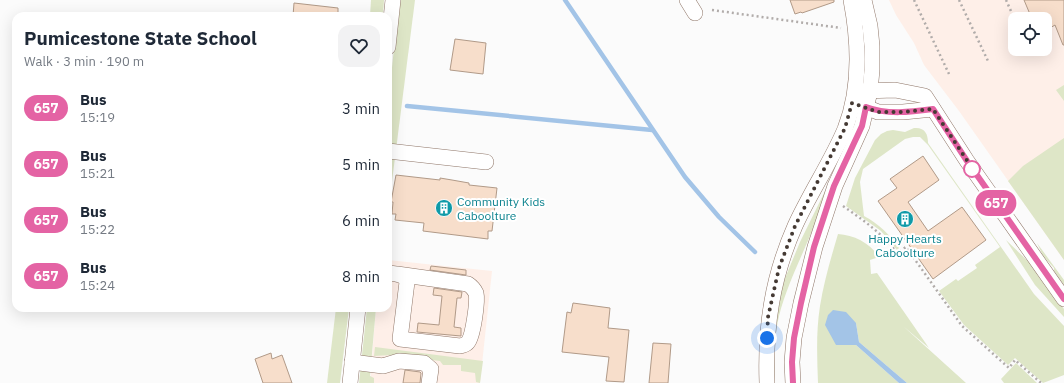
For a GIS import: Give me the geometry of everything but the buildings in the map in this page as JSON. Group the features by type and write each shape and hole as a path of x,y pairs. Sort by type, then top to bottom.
{"street":[{"path":"392,12 393,0"},
{"path":"686,0 696,13"},
{"path":"793,383 792,362 794,338 814,247 834,186 862,126 858,100 858,55 855,21 850,0"},
{"path":"864,0 870,26 872,46 870,91"},
{"path":"767,383 766,346 768,317 779,268 795,226 858,100 870,91 895,90 925,96 967,161 1064,299"},
{"path":"858,100 878,112 903,112 933,109"},
{"path":"392,151 486,162"},
{"path":"392,273 468,284 473,287 476,294 474,330 469,342 466,345 460,346 400,339 407,282 406,278 392,273"},
{"path":"350,383 358,312"},
{"path":"352,362 383,366 399,361 424,363 431,369 429,383"}],"path":[{"path":"914,0 949,74"},
{"path":"959,0 988,60"},
{"path":"1006,0 1011,12"},
{"path":"712,10 844,28"},
{"path":"842,206 877,230 897,253 906,247 962,326 1009,368 1015,360 1041,383"}],"shaded area":[{"path":"889,0 1064,0 1064,260 959,111 924,65 914,43 896,15"},
{"path":"392,260 492,271 480,383 370,383 376,312 392,312"}],"green space":[{"path":"371,0 384,0 383,12 370,12"},
{"path":"399,0 415,0 392,181 392,67"},
{"path":"1064,85 1064,101 1056,90"},
{"path":"914,128 921,129 925,132 928,143 1034,294 1064,326 1064,375 1043,383 1015,358 1008,365 964,325 939,291 956,279 958,281 977,268 975,265 1000,247 928,145 920,137 905,139 863,169 860,182 864,216 874,222 887,234 899,248 897,250 881,231 846,206 855,178 875,140 887,131 893,130 905,132"},
{"path":"1064,138 1064,260 1008,181 1023,166"},
{"path":"826,189 818,215 792,278 779,316 776,332 774,366 775,383 771,383 776,300 800,242"},
{"path":"838,234 856,238 875,252 879,257 870,260 871,274 877,273 929,348 903,326 966,383 907,383 859,342 856,323 856,345 899,383 818,383 817,344 819,315 826,279"},
{"path":"1006,240 1034,267 1039,278 1045,282 1064,309 1064,317 1035,285"},
{"path":"1037,243 1064,280 1064,285 1054,271 1054,268 1043,256"},
{"path":"336,312 349,312 340,383 327,383"},
{"path":"367,312 376,312 370,376 374,378 374,383 359,383"},
{"path":"375,347 483,361 480,383 476,382 475,373 461,371 461,365 443,365 440,361 392,355 374,356"},
{"path":"1016,363 1037,383 1004,383 1001,379"}],"water":[{"path":"833,310 846,312 856,323 859,342 907,383 899,383 856,345 836,345 825,325 828,315"}],"waterway":[{"path":"565,0 685,177 719,217 755,252"},
{"path":"407,106 652,130"}],"bus line":[{"name":"657","path":"793,383 792,362 794,338 814,247 834,186 862,126 866,107 878,112 903,112 933,109 967,161 1064,299"}],"place":[{"name":"Community Kids Caboolture","path":"444,208"},
{"name":"Happy Hearts Caboolture","path":"905,219"}],"route":[{"path":"767,338 768,317 779,268 795,226 845,128 852,103 878,112 903,112 933,109 976,174 972,169"}]}
